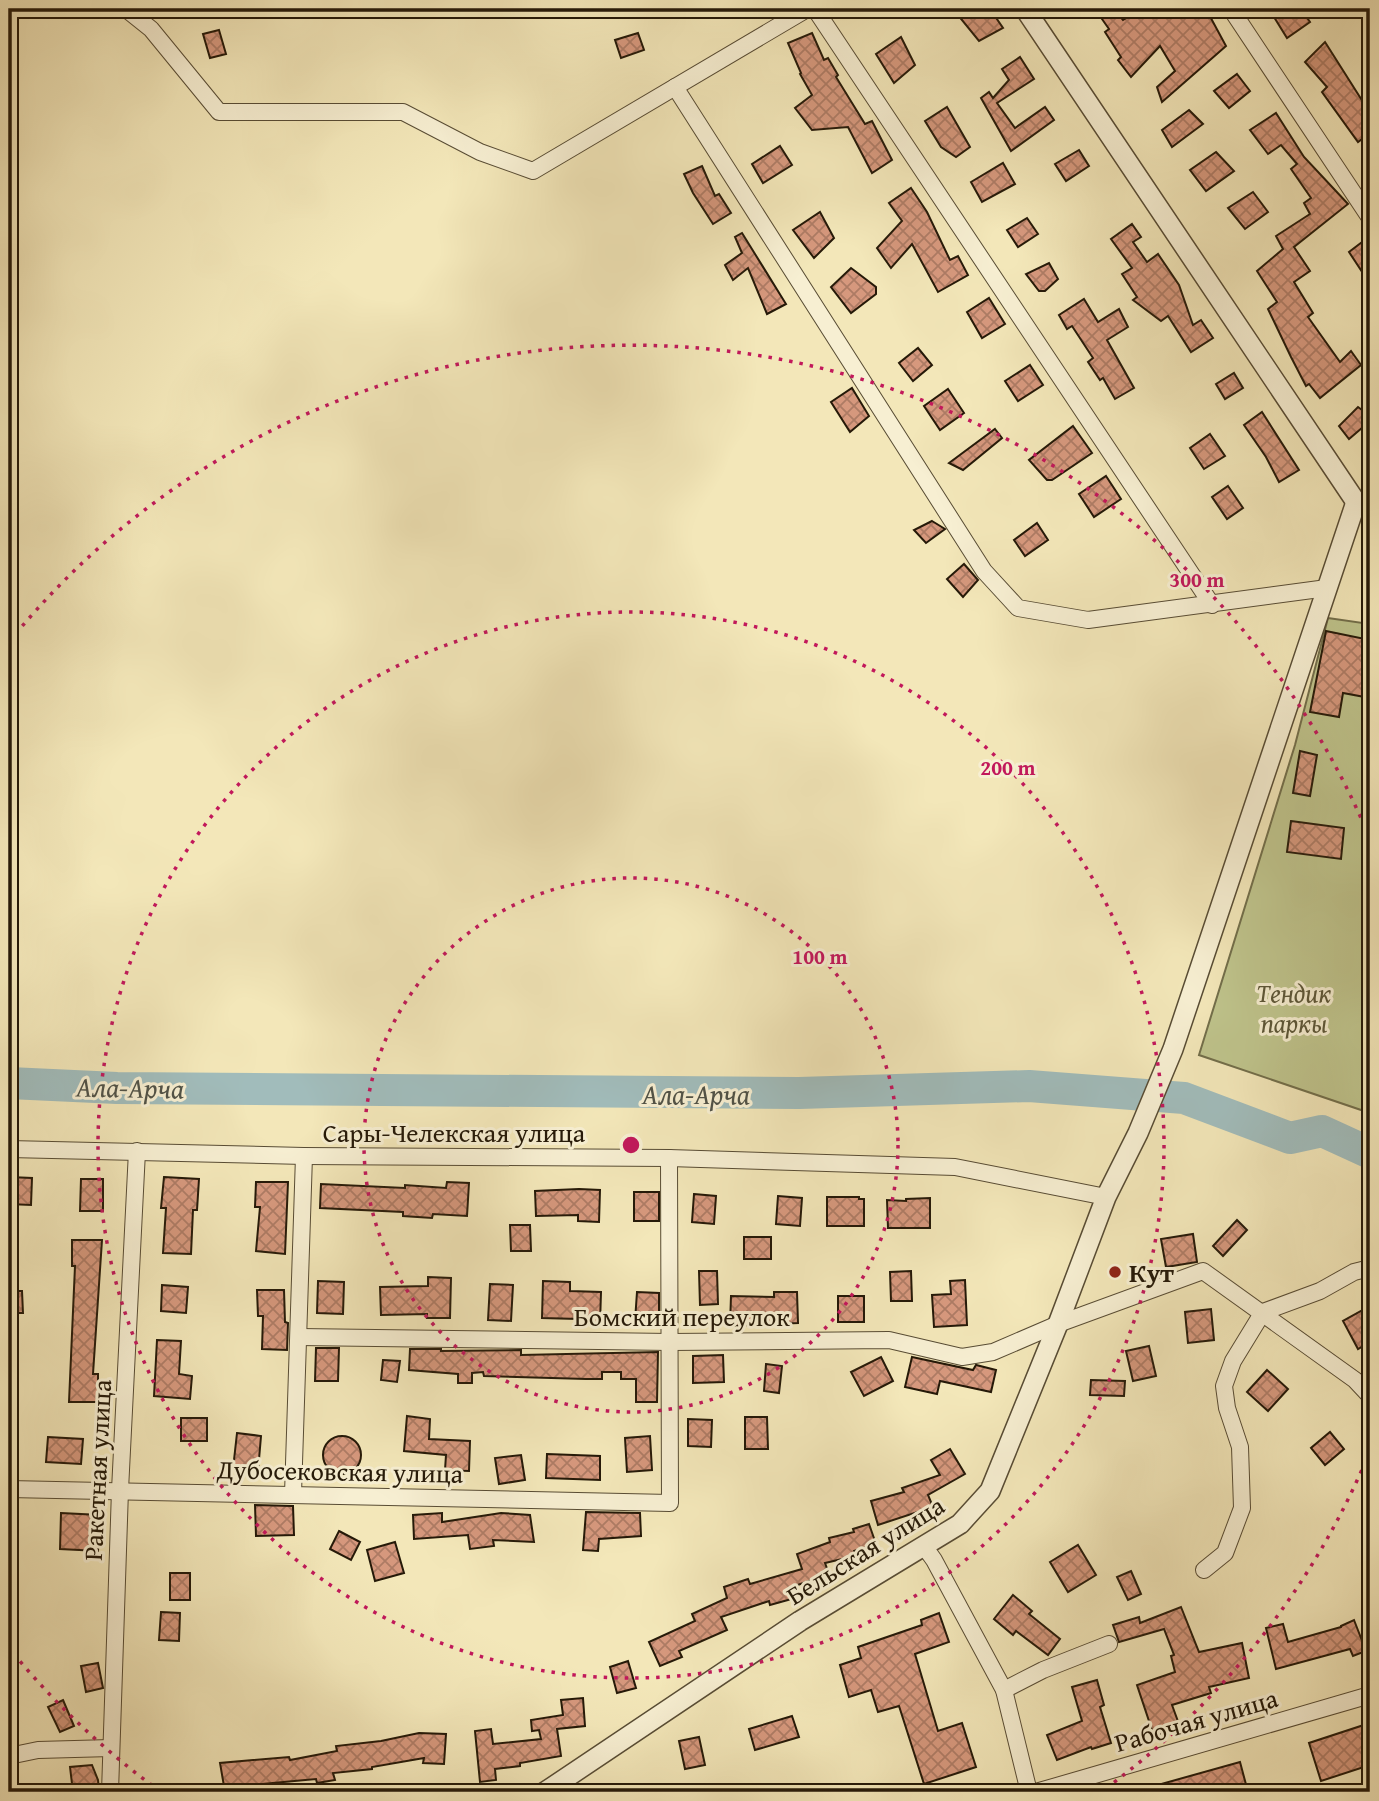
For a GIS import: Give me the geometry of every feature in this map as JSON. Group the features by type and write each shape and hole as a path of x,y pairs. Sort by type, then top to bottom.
{"street":[{"path":"126,9 151,29 219,112 403,112 480,152 533,171 807,9"},
{"path":"815,9 1212,605"},
{"path":"1025,9 1363,498"},
{"path":"1231,9 1370,218"},
{"path":"675,87 984,571 1018,608 1088,620 1327,588"},
{"name":"Бельская улица","path":"545,1792 800,1621 960,1524 990,1492 1106,1197 1138,1133 1173,1049 1327,588 1363,498"},
{"name":"Сары-Челекская улица","path":"9,1149 304,1156 669,1158 955,1167 1106,1197"},
{"name":"Ракетная улица","path":"110,1792 120,1490 137,1151"},
{"path":"293,1494 304,1156"},
{"path":"669,1158 670,1342"},
{"path":"1204,1570 1225,1553 1242,1508 1240,1447 1227,1408 1224,1386 1233,1361 1263,1312 1320,1292 1353,1272 1370,1268"},
{"name":"Бомский переулок","path":"299,1337 670,1342 889,1340 962,1357 993,1352 1058,1324 1203,1271 1263,1312"},
{"path":"1263,1312 1355,1380 1370,1396"},
{"name":"Дубосековская улица","path":"9,1489 670,1503 670,1342"},
{"path":"924,1546 1004,1690 1029,1792"},
{"path":"1004,1690 1043,1670 1109,1644"},
{"name":"Рабочая улица","path":"1036,1792 1370,1695"},
{"path":"9,1756 38,1750 111,1748"}],"green space":[{"name":"Тендик паркы","path":"1328,618 1370,624 1370,1113 1199,1055 1295,745"}],"building":[{"path":"953,9 990,9 1003,28 979,41"},
{"path":"1095,9 1114,9 1123,20 1141,9 1206,9 1226,46 1162,102 1157,87 1175,71 1160,46 1131,77 1118,60 1121,57 1105,32 1109,29"},
{"path":"1269,9 1301,9 1310,22 1287,38"},
{"path":"219,30 226,54 210,58 203,34"},
{"path":"638,33 644,50 621,58 615,40"},
{"path":"812,33 824,60 828,58 838,75 836,77 865,124 872,121 892,160 872,173 848,127 812,130 795,108 812,95 788,43"},
{"path":"901,37 915,65 894,83 876,54"},
{"path":"1325,42 1370,113 1370,133 1358,142 1322,92 1327,87 1305,62"},
{"path":"1020,57 1034,79 997,103 1015,128 1045,107 1054,120 1011,151 981,98 989,92 993,98 1009,80 1002,69"},
{"path":"1237,74 1250,91 1229,108 1214,91"},
{"path":"947,107 970,147 956,157 941,147 925,121"},
{"path":"1189,110 1203,124 1172,147 1162,130"},
{"path":"1276,113 1304,157 1348,204 1294,247 1310,271 1294,282 1313,313 1308,317 1340,362 1351,351 1361,365 1320,398 1309,384 1306,386 1291,357 1268,309 1277,302 1257,271 1283,249 1276,236 1310,214 1304,203 1311,198 1291,169 1297,164 1281,145 1268,154 1250,130"},
{"path":"780,146 792,165 763,183 752,164"},
{"path":"1079,150 1089,166 1066,181 1055,164"},
{"path":"1216,152 1234,171 1206,191 1190,170"},
{"path":"1003,163 1015,184 982,202 971,182"},
{"path":"702,166 715,196 719,194 731,213 713,224 684,174"},
{"path":"911,188 927,212 950,260 958,256 968,275 938,292 912,244 891,268 877,248 902,221 889,203"},
{"path":"1253,192 1268,212 1245,229 1228,208"},
{"path":"820,212 834,238 814,258 793,230"},
{"path":"1027,218 1038,234 1018,247 1007,230"},
{"path":"1132,224 1141,237 1133,242 1147,262 1158,254 1179,285 1193,325 1201,320 1213,338 1191,352 1168,316 1161,321 1133,300 1137,297 1122,274 1132,268 1111,239"},
{"path":"742,233 786,304 767,314 748,268 733,280 725,265 742,253 735,237"},
{"path":"1370,236 1370,284 1349,252"},
{"path":"1049,263 1058,279 1045,291 1039,291 1026,274"},
{"path":"851,268 876,287 876,294 851,313 831,287"},
{"path":"989,298 1005,324 982,338 967,312"},
{"path":"1084,299 1098,322 1119,309 1128,327 1107,340 1134,388 1115,399 1103,378 1100,380 1088,362 1093,358 1072,326 1067,329 1059,315"},
{"path":"918,348 932,365 913,381 899,363"},
{"path":"1030,365 1043,385 1018,401 1005,381"},
{"path":"1234,373 1243,388 1225,399 1216,384"},
{"path":"852,388 869,416 850,432 831,402"},
{"path":"948,389 964,413 940,430 924,406"},
{"path":"1358,407 1370,416 1370,421 1349,439 1339,426"},
{"path":"1262,412 1299,470 1279,482 1244,425"},
{"path":"1073,426 1092,453 1052,480 1047,480 1029,460"},
{"path":"995,429 1002,438 963,470 949,463"},
{"path":"1210,434 1225,456 1204,469 1190,448"},
{"path":"1106,476 1121,499 1094,517 1079,494"},
{"path":"1228,486 1243,508 1227,519 1212,497"},
{"path":"932,521 945,529 926,543 914,530"},
{"path":"1037,523 1048,540 1025,556 1014,540"},
{"path":"964,564 978,580 963,597 947,579"},
{"path":"1326,631 1370,640 1370,698 1343,693 1339,717 1310,712"},
{"path":"1300,751 1317,755 1310,796 1293,793"},
{"path":"1291,821 1344,828 1341,859 1287,852"},
{"path":"9,1177 32,1178 31,1205 9,1204"},
{"path":"164,1177 199,1179 197,1210 193,1210 191,1254 163,1253 166,1208 161,1208"},
{"path":"81,1179 103,1179 103,1211 80,1211"},
{"path":"256,1182 288,1182 285,1254 256,1251 260,1207 255,1207"},
{"path":"447,1182 469,1183 467,1216 433,1214 432,1218 403,1216 403,1212 320,1208 321,1184 446,1188"},
{"path":"600,1190 599,1222 578,1221 578,1215 536,1216 535,1191"},
{"path":"634,1192 659,1192 659,1221 634,1221"},
{"path":"694,1194 716,1196 714,1224 692,1222"},
{"path":"778,1196 802,1198 800,1226 776,1224"},
{"path":"827,1197 864,1199 864,1226 827,1226"},
{"path":"930,1198 930,1228 888,1228 887,1200"},
{"path":"1237,1220 1247,1230 1223,1256 1213,1246"},
{"path":"510,1225 530,1225 531,1251 511,1251"},
{"path":"1193,1234 1197,1262 1166,1267 1161,1239"},
{"path":"744,1237 771,1237 771,1259 744,1259"},
{"path":"72,1240 102,1240 93,1374 98,1374 98,1402 69,1402 75,1266 72,1266"},
{"path":"699,1271 717,1271 718,1304 700,1305"},
{"path":"911,1271 912,1301 891,1301 890,1272"},
{"path":"428,1277 451,1278 450,1318 427,1318 427,1314 381,1315 380,1287 428,1286"},
{"path":"965,1280 967,1325 934,1327 932,1295 951,1294 950,1281"},
{"path":"318,1281 344,1282 343,1314 317,1313"},
{"path":"543,1281 570,1282 570,1291 601,1292 600,1324 578,1323 578,1319 542,1318"},
{"path":"490,1284 513,1285 511,1321 488,1320"},
{"path":"162,1285 188,1287 186,1313 161,1311"},
{"path":"257,1290 284,1290 285,1322 288,1323 287,1350 262,1349 263,1316 258,1316"},
{"path":"9,1291 22,1291 23,1313 9,1313"},
{"path":"637,1292 659,1293 659,1322 635,1321"},
{"path":"774,1292 797,1292 798,1323 730,1326 731,1296 774,1297"},
{"path":"838,1296 864,1296 864,1322 838,1322"},
{"path":"1370,1306 1370,1342 1358,1349 1343,1321"},
{"path":"1211,1309 1214,1340 1188,1343 1185,1312"},
{"path":"157,1340 181,1341 179,1374 192,1376 190,1399 154,1396"},
{"path":"1149,1346 1156,1376 1133,1381 1126,1351"},
{"path":"316,1348 339,1348 338,1381 315,1381"},
{"path":"410,1349 521,1350 521,1355 658,1352 657,1402 636,1402 636,1379 621,1379 621,1372 602,1372 602,1379 586,1379 484,1376 483,1372 472,1373 472,1383 458,1383 458,1374 409,1370"},
{"path":"723,1355 724,1382 693,1383 693,1356"},
{"path":"881,1357 893,1381 864,1396 851,1372"},
{"path":"912,1357 973,1370 976,1365 996,1370 991,1392 940,1381 937,1394 905,1387"},
{"path":"383,1360 400,1361 397,1382 381,1380"},
{"path":"766,1364 782,1366 779,1393 764,1391"},
{"path":"1267,1370 1288,1389 1268,1411 1247,1392"},
{"path":"1091,1380 1125,1381 1124,1396 1090,1395"},
{"path":"407,1416 430,1419 429,1439 470,1441 469,1471 445,1470 446,1455 404,1451"},
{"path":"745,1417 767,1417 768,1449 745,1449"},
{"path":"181,1418 207,1418 207,1441 181,1441"},
{"path":"688,1419 712,1420 711,1447 688,1446"},
{"path":"1330,1432 1344,1449 1325,1465 1311,1448"},
{"path":"237,1433 261,1436 258,1471 233,1469"},
{"path":"342,1436 355,1442 361,1455 355,1468 342,1474 329,1468 323,1455 329,1442"},
{"path":"650,1436 652,1470 627,1472 625,1438"},
{"path":"48,1437 83,1439 81,1464 46,1462"},
{"path":"950,1449 965,1474 928,1495 933,1507 878,1525 871,1501 904,1492 902,1488 940,1475 931,1460"},
{"path":"547,1454 600,1456 600,1480 546,1478"},
{"path":"521,1455 525,1480 499,1484 495,1458"},
{"path":"255,1505 293,1506 294,1535 256,1536"},
{"path":"586,1512 640,1513 641,1536 599,1539 598,1551 583,1550"},
{"path":"61,1513 100,1515 98,1551 60,1549"},
{"path":"442,1513 442,1522 501,1513 530,1515 534,1542 493,1540 494,1546 470,1549 468,1535 414,1539 413,1515"},
{"path":"869,1524 876,1544 854,1551 855,1556 825,1563 829,1574 792,1587 795,1598 770,1605 769,1601 721,1617 727,1630 679,1651 682,1657 660,1666 649,1642 695,1621 692,1614 727,1598 724,1587 748,1579 750,1584 802,1569 797,1554 830,1542 829,1538 854,1532 853,1529"},
{"path":"339,1531 360,1542 351,1560 330,1549"},
{"path":"395,1542 404,1573 375,1581 367,1550"},
{"path":"1078,1545 1096,1575 1068,1592 1050,1562"},
{"path":"1131,1571 1141,1594 1128,1600 1117,1577"},
{"path":"170,1573 190,1573 190,1600 170,1600"},
{"path":"1013,1595 1032,1611 1029,1614 1060,1639 1048,1655 1016,1631 1013,1635 994,1619"},
{"path":"1181,1607 1199,1652 1242,1643 1249,1678 1209,1687 1211,1693 1172,1705 1180,1727 1154,1736 1137,1685 1175,1672 1171,1656 1174,1655 1164,1629 1119,1642 1113,1625 1139,1617 1140,1623"},
{"path":"161,1612 180,1613 179,1641 159,1640"},
{"path":"939,1613 949,1642 915,1654 938,1731 962,1723 976,1767 924,1784 899,1706 878,1712 871,1690 849,1697 840,1665 861,1658 858,1647 922,1625 921,1620"},
{"path":"1354,1620 1366,1651 1353,1656 1350,1649 1276,1669 1266,1628 1283,1624 1288,1642 1341,1627"},
{"path":"628,1661 636,1688 617,1693 610,1667"},
{"path":"98,1663 103,1688 86,1692 81,1666"},
{"path":"1097,1680 1104,1705 1100,1707 1111,1743 1092,1749 1091,1747 1057,1760 1047,1735 1082,1721 1072,1687"},
{"path":"583,1698 585,1726 557,1729 561,1756 495,1769 496,1780 480,1782 475,1731 491,1729 493,1744 541,1739 539,1730 532,1731 531,1720 563,1715 561,1700"},
{"path":"63,1700 74,1726 60,1732 48,1707"},
{"path":"792,1716 799,1737 755,1750 749,1729"},
{"path":"1370,1723 1370,1765 1321,1781 1309,1743"},
{"path":"419,1733 446,1734 444,1764 423,1763 424,1758 372,1769 333,1773 335,1780 317,1783 316,1779 252,1785 253,1789 225,1792 220,1763 289,1757 290,1760 337,1751 336,1746"},
{"path":"699,1737 705,1765 685,1769 679,1741"},
{"path":"1240,1762 1248,1792 1147,1792 1147,1788"},
{"path":"92,1765 99,1791 73,1792 70,1767"}],"waterway":[{"name":"Ала-Арча","path":"9,1083 117,1088 799,1093 1029,1086 1184,1098 1290,1138 1322,1131 1370,1153"}],"place":[{"name":"Кут","path":"1115,1272"}]}
